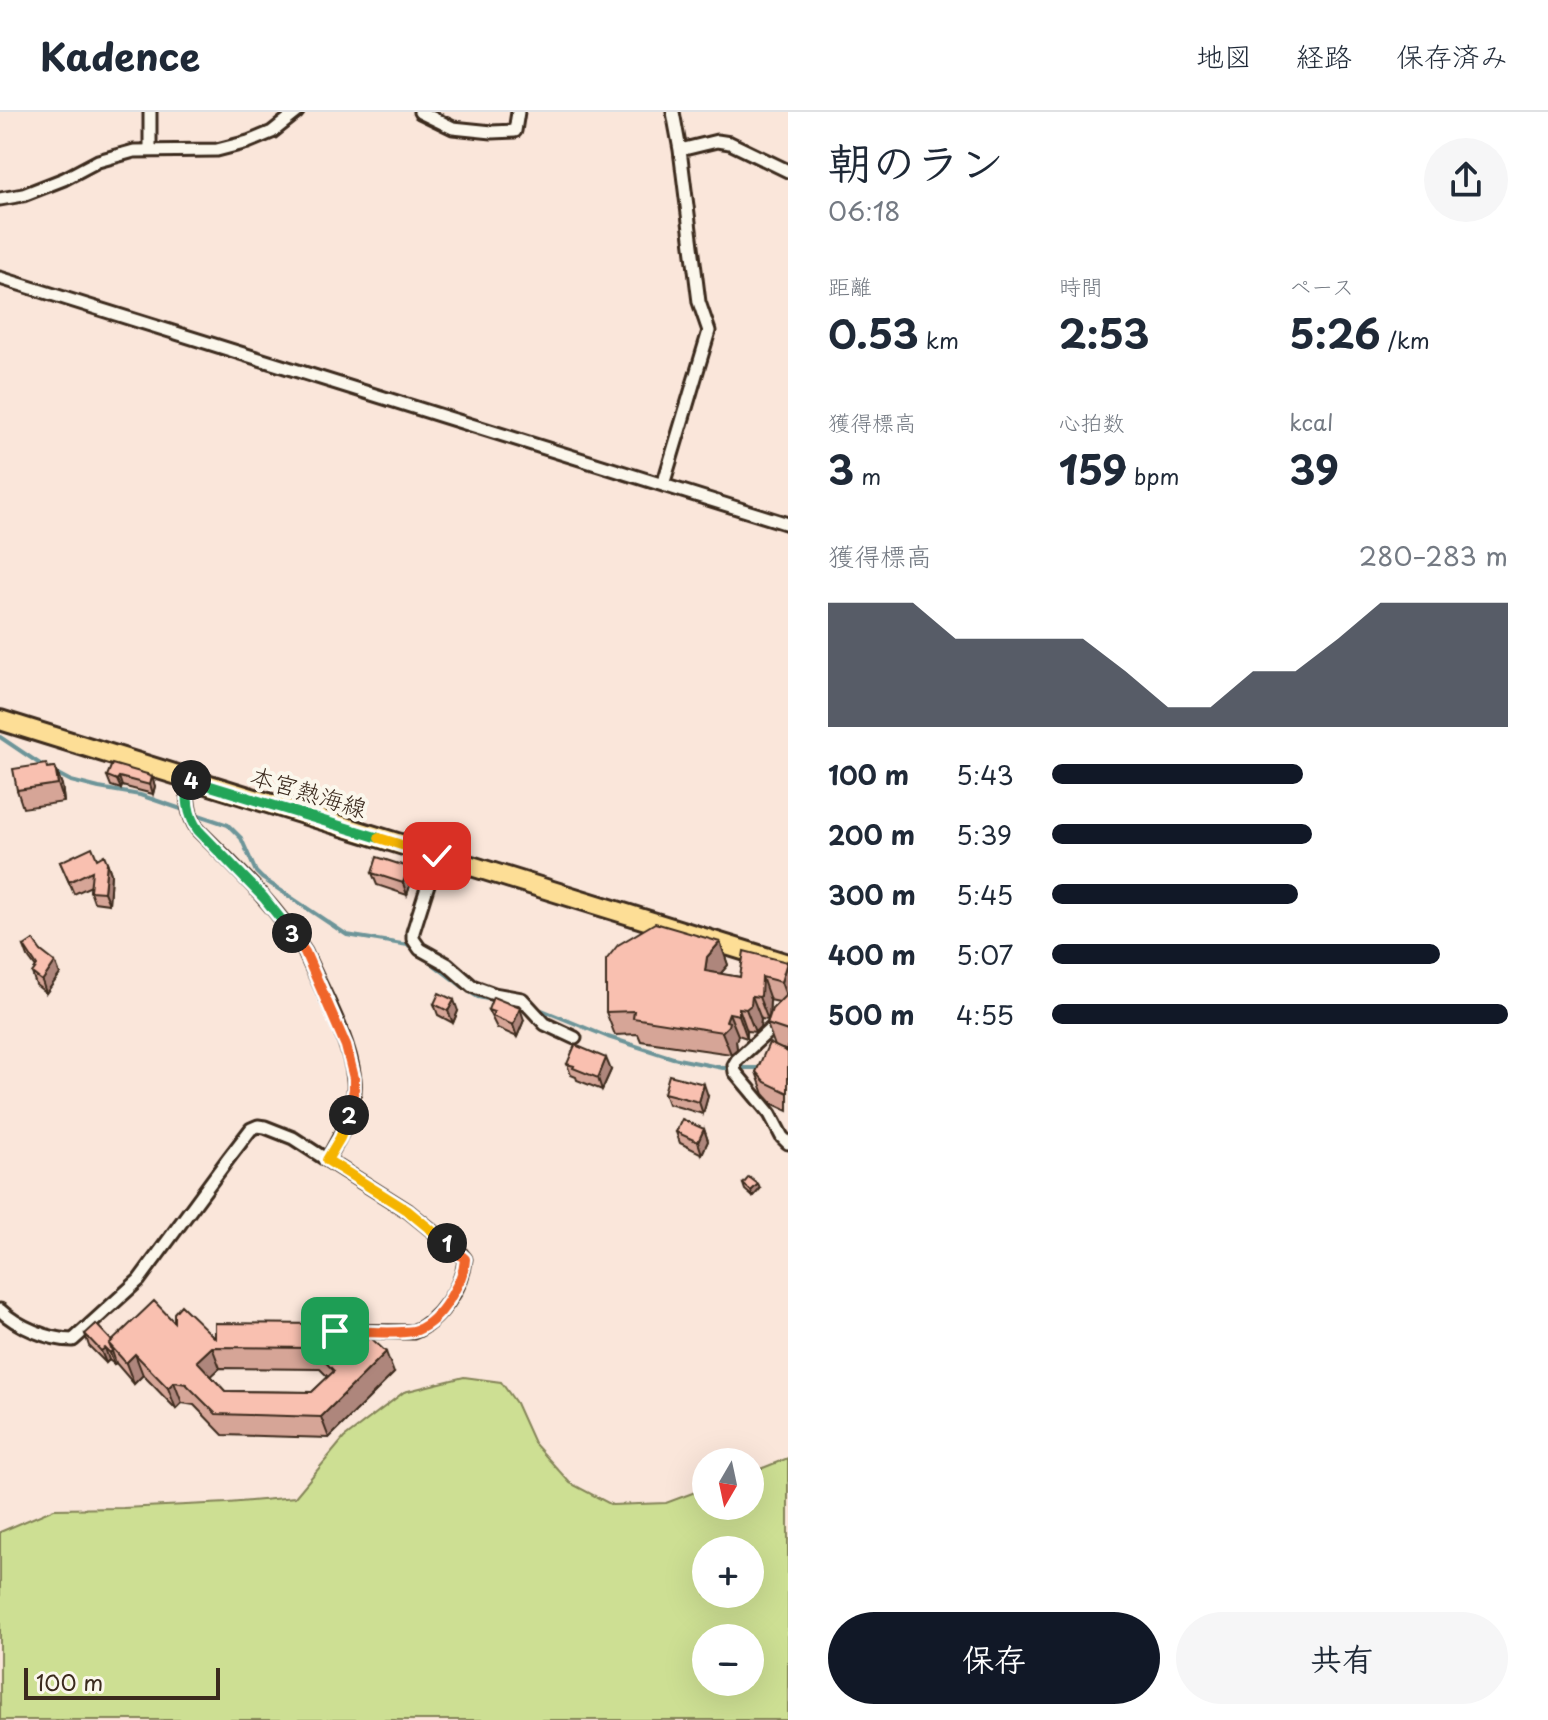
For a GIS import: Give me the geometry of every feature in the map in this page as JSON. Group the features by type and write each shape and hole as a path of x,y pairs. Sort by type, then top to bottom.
{"main road":[{"name":"本宮熱海線","path":"0,720 788,964"}],"street":[{"path":"150,112 150,149"},
{"path":"0,199 23,195 98,161 134,151 217,150 248,142 272,132 297,112"},
{"path":"420,112 453,128 492,132 515,131 518,112"},
{"path":"663,485 709,331 699,302 673,112"},
{"path":"680,150 717,141 730,143 788,171"},
{"path":"0,278 788,524"},
{"path":"189,779 190,818 264,898 297,939 346,1046 354,1078 352,1100 340,1138 327,1160"},
{"path":"437,856 413,932 416,946 447,964 472,986 522,999 545,1024 575,1038"},
{"path":"788,1013 734,1065 735,1072 763,1104 788,1143"},
{"path":"0,1310 35,1332 56,1339 73,1340 139,1280 251,1129 258,1126 293,1138 419,1220 465,1259 462,1277 442,1311 420,1329 413,1332 303,1330"}],"green space":[{"path":"464,1377 501,1382 516,1403 534,1443 570,1483 612,1505 666,1503 692,1493 692,1520 764,1520 764,1467 788,1458 788,1720 0,1720 0,1532 54,1509 228,1503 295,1497 344,1438 404,1392"}],"building":[{"path":"46,764 47,768 55,767 58,784 17,790 13,769"},
{"path":"112,764 147,774 152,777 150,785 107,776"},
{"path":"92,847 97,859 104,855 107,862 104,892 90,891 92,871 69,882 60,862"},
{"path":"377,857 408,867 403,883 372,873"},
{"path":"655,923 720,942 707,957 705,971 740,977 744,951 787,962 781,982 762,977 761,996 752,996 751,1005 746,1009 739,1008 739,1015 729,1013 728,1026 722,1032 633,1018 634,1011 606,1012 606,960 618,945"},
{"path":"33,940 55,962 42,981 32,973 37,966 24,946"},
{"path":"439,993 454,1000 448,1011 434,1004"},
{"path":"788,993 788,1031 767,1024 772,1009"},
{"path":"493,997 520,1008 513,1025 492,1016 494,1012 488,1010"},
{"path":"769,1043 788,1052 788,1093 765,1082 756,1072"},
{"path":"575,1045 606,1058 598,1078 567,1064"},
{"path":"669,1075 704,1084 699,1102 664,1093"},
{"path":"682,1119 704,1129 698,1142 676,1132"},
{"path":"749,1177 758,1184 751,1191 743,1184"},
{"path":"154,1301 174,1322 174,1313 181,1305 215,1338 215,1323 322,1324 352,1354 370,1337 386,1352 321,1417 216,1414 186,1384 174,1382 168,1388 135,1354 126,1363 109,1344","holes":["212,1347 312,1348 334,1371 312,1392 225,1391 197,1361"]},
{"path":"96,1324 112,1341 109,1344 110,1353 105,1348 101,1351 85,1334"}],"waterway":[{"path":"0,737 43,766"},
{"path":"54,772 71,781 140,795 228,825 241,838 256,872 262,878 347,935 408,945 478,997 520,1006"},
{"path":"542,1010 608,1037 673,1058 723,1068 762,1068"}],"route":[{"path":"335,1331 413,1332 420,1329 442,1311 462,1277 465,1259 408,1211 327,1160 340,1138 354,1089 346,1046 297,939 264,898 190,818 189,779 437,856"}]}
